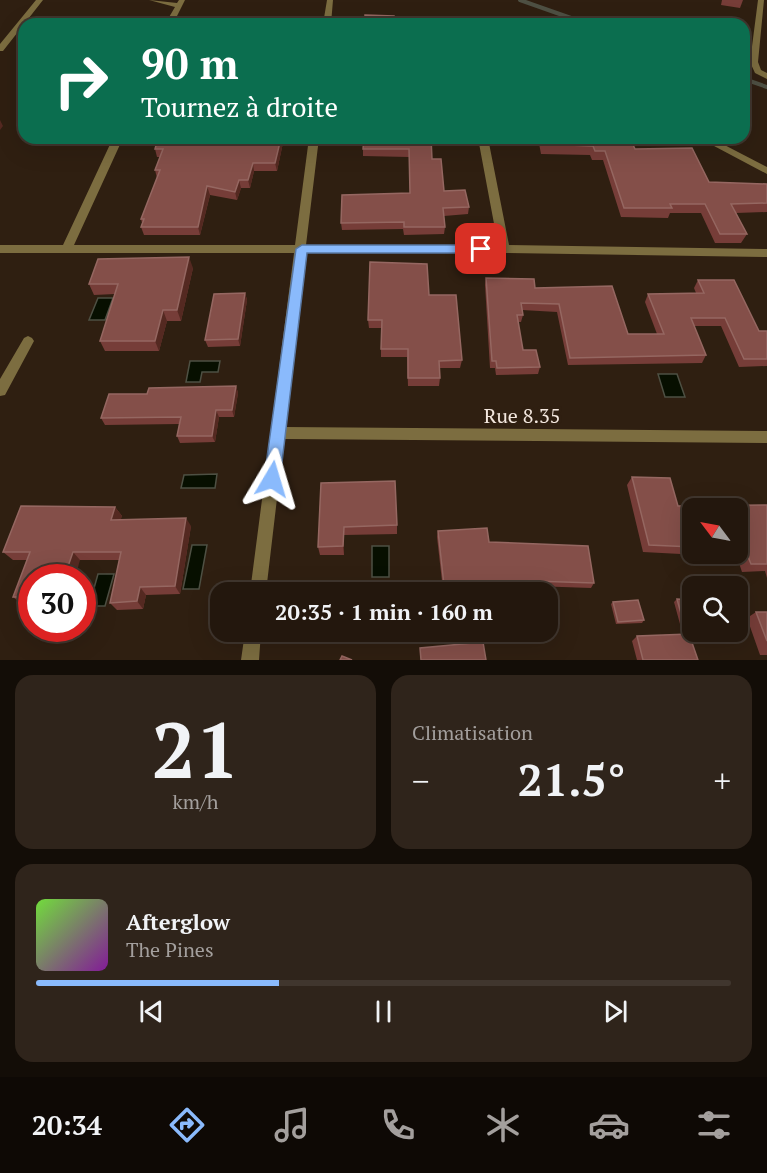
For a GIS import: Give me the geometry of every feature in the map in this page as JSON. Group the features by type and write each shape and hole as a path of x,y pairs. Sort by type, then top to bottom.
{"street":[{"path":"25,18 40,0"},
{"path":"152,0 180,3 172,18"},
{"path":"328,18 330,0"},
{"path":"761,0 754,62 758,71 767,76"},
{"path":"0,49 18,27"},
{"path":"68,249 115,144"},
{"path":"259,582 313,144"},
{"path":"484,144 504,249"},
{"path":"715,144 767,171"},
{"path":"0,249 504,249 767,253"},
{"path":"0,392 28,341"},
{"name":"Rue 8.35","path":"277,433 767,437"},
{"path":"250,660 252,642"}],"shaded area":[{"path":"98,298 113,298 105,320 89,320"},
{"path":"190,361 220,361 218,372 202,372 200,382 186,382"},
{"path":"658,374 677,374 685,397 665,397"},
{"path":"217,474 215,488 181,488 184,475"},
{"path":"192,545 207,545 199,589 183,589"},
{"path":"372,546 389,546 389,577 372,577"},
{"path":"98,574 114,574 105,606 96,606"}],"building":[{"path":"365,15 394,16 394,18 365,18"},
{"path":"156,144 280,144 275,163 253,163 248,180 239,180 235,192 207,186 198,227 141,227 144,219 141,219 160,170 155,170 163,149 155,149"},
{"path":"363,144 431,144 432,159 441,159 444,191 465,190 469,207 443,208 445,227 404,227 404,222 341,223 342,195 410,193 409,149 363,149"},
{"path":"543,144 633,144 635,149 692,148 709,182 767,184 767,203 731,204 747,234 720,234 705,204 670,204 672,208 624,208 605,151 595,151 593,146"},
{"path":"189,257 177,310 163,310 155,341 100,341 118,284 89,284 98,259"},
{"path":"370,262 427,264 429,295 456,295 462,360 439,361 440,378 408,378 408,349 381,349 382,320 368,320"},
{"path":"486,278 534,279 535,288 612,286 628,334 664,334 648,294 704,293 698,280 734,280 759,331 767,331 767,359 744,359 725,318 691,318 706,355 570,358 559,304 521,303 523,315 517,315 523,350 536,350 540,367 497,368 496,361 492,361"},
{"path":"245,293 238,339 205,340 214,294"},
{"path":"236,386 232,410 216,410 212,436 177,436 181,417 101,418 109,394 147,394 149,388"},
{"path":"632,477 670,478 678,506 682,506 682,546 649,545"},
{"path":"395,481 397,525 344,527 343,546 318,547 321,483"},
{"path":"748,505 767,505 767,564 751,564 748,556"},
{"path":"21,506 115,507 111,520 186,518 175,586 140,587 137,601 110,603 121,552 73,552 69,564 25,564 30,552 3,552"},
{"path":"487,528 489,542 588,546 594,583 444,582 438,531"},
{"path":"18,584 18,597 13,597"},
{"path":"677,599 682,599 682,617"},
{"path":"638,600 644,620 618,622 613,602"},
{"path":"756,612 767,612 767,641"},
{"path":"682,634 682,642 692,642 698,660 643,660 637,636"},
{"path":"483,642 486,660 421,660 420,648"},
{"path":"342,656 352,660 340,660"}],"waterway":[{"path":"520,0 571,18"},
{"path":"750,81 767,87"}],"route":[{"path":"272,479 302,249 481,249"}]}
